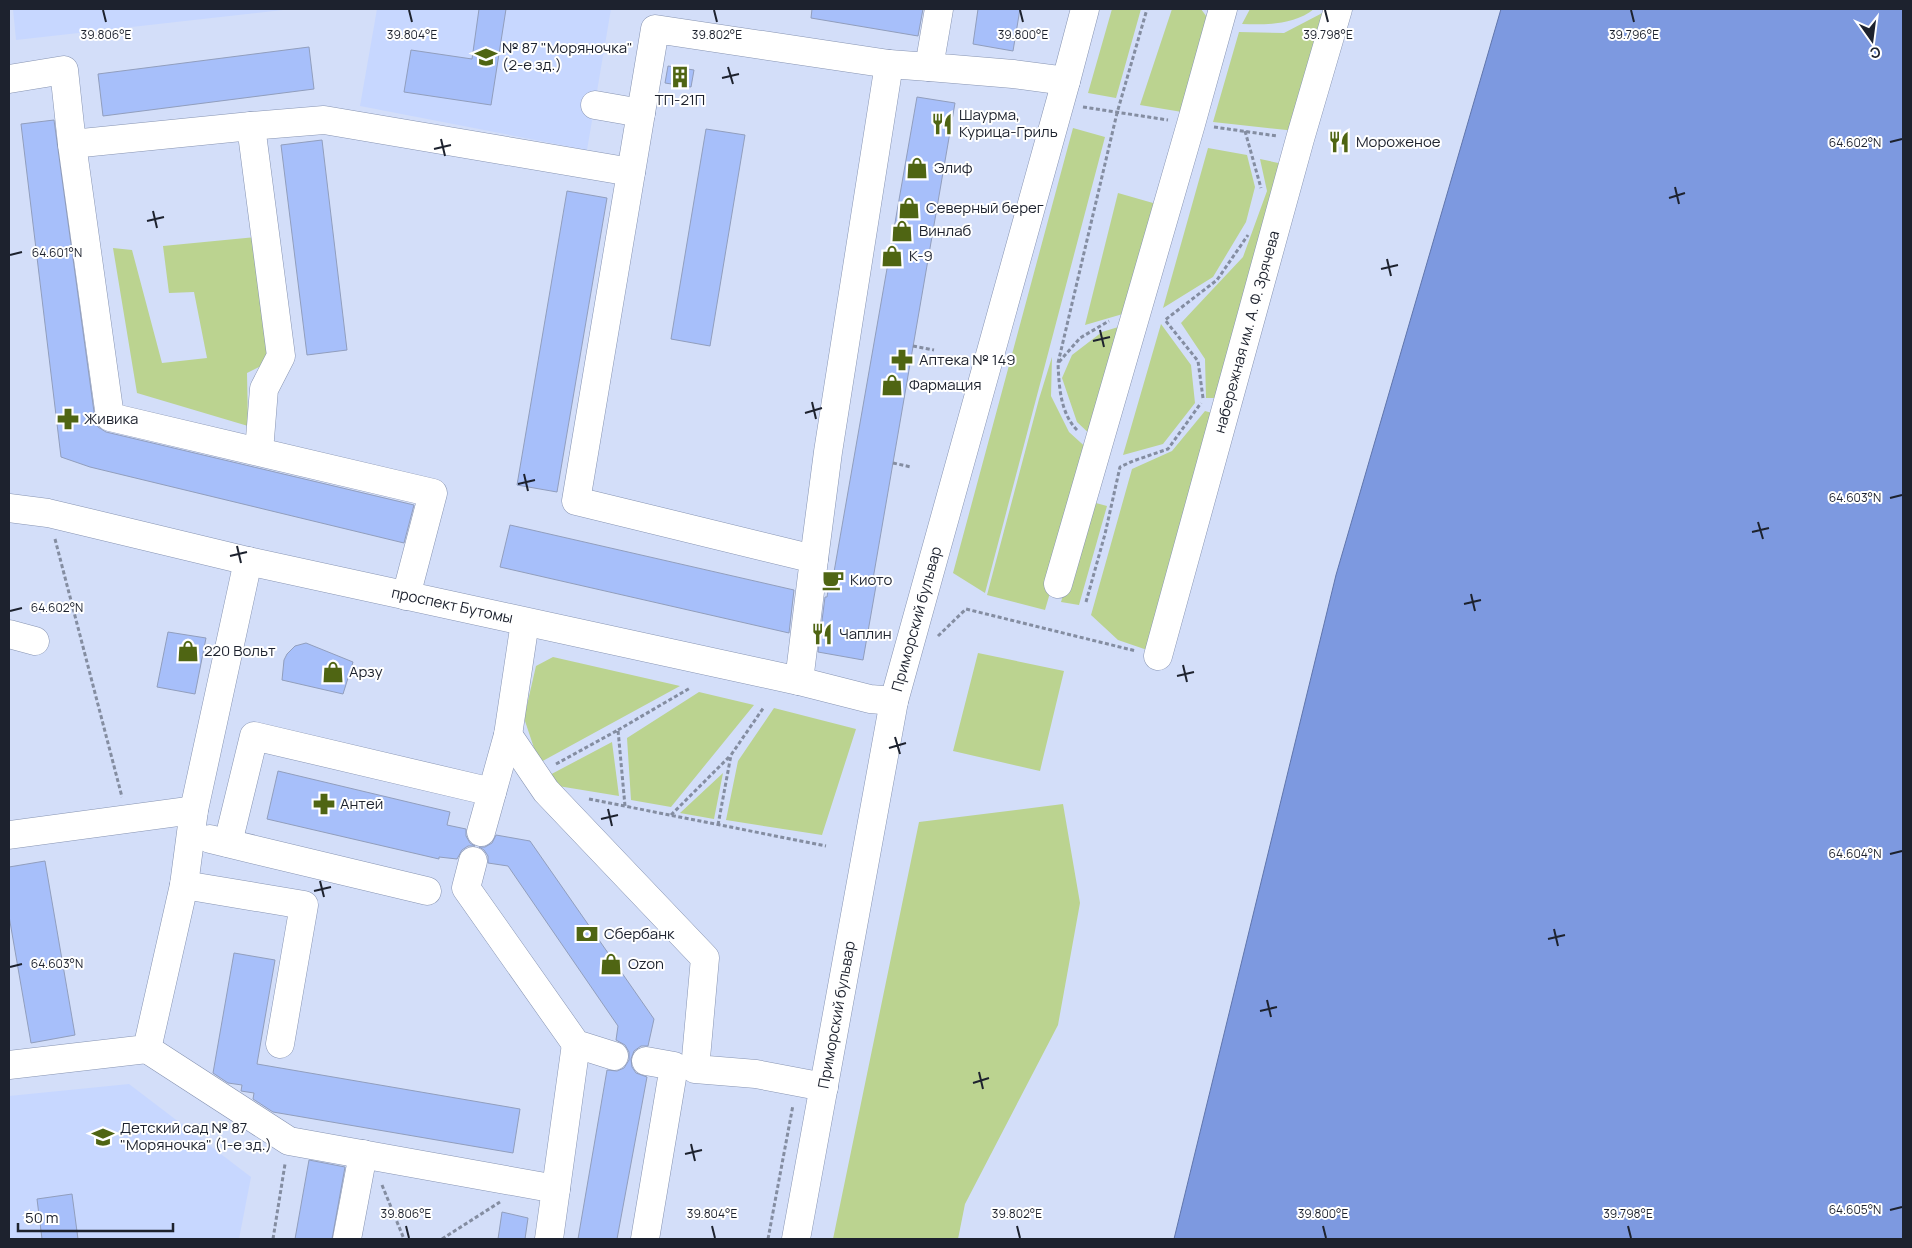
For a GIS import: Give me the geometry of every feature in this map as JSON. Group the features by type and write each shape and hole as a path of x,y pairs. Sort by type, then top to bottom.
{"street":[{"path":"929,67 939,9"},
{"name":"Приморский бульвар","path":"796,1239 894,701 1063,92 1084,9"},
{"path":"1058,584 1191,124 1222,9"},
{"name":"набережная им. А. Ф. Зрячева","path":"1158,656 1214,406 1300,139 1338,9"},
{"path":"814,558 576,502 641,113 662,19 890,64 1013,74 1063,92"},
{"path":"799,681 828,452 890,64"},
{"path":"9,79 64,70 72,144 110,417 433,493 406,596"},
{"path":"595,105 641,113"},
{"path":"72,144 324,120 631,172"},
{"path":"251,126 281,356 264,389 259,451"},
{"name":"проспект Бутомы","path":"9,508 48,513 248,561 799,681 870,699 894,701"},
{"path":"147,1048 184,885 193,822 248,561"},
{"path":"481,832 508,735 525,622"},
{"path":"212,726 492,792"},
{"path":"508,735 546,791 705,958 685,1067 645,1239"},
{"path":"228,844 254,736"},
{"path":"9,835 127,819 193,822 228,844 427,891"},
{"path":"473,861 466,888 576,1044 614,1056"},
{"path":"184,885 304,905 280,1044"},
{"path":"549,1239 576,1044"},
{"path":"9,1065 147,1048 289,1141 556,1189"},
{"path":"646,1061 756,1074 824,1087"},
{"path":"348,1239 363,1154"}],"path":[{"path":"1097,450 1072,424 1059,391 1058,363 1117,113 1147,9"},
{"path":"1063,92 1117,113 1300,139"},
{"path":"1245,131 1261,190"},
{"path":"1086,602 1105,534 1120,467 1133,460 1168,449 1214,406 1203,395 1198,361 1165,320 1217,280 1249,234"},
{"path":"1058,363 1080,338 1107,322 1136,316"},
{"path":"913,346 934,350"},
{"path":"893,463 911,467"},
{"path":"55,538 127,819"},
{"path":"931,642 966,609 1158,656"},
{"path":"535,776 690,688"},
{"path":"671,816 731,756 764,707"},
{"path":"618,730 624,806"},
{"path":"718,825 731,756"},
{"path":"581,798 826,846"},
{"path":"768,1239 794,1099"},
{"path":"273,1239 289,1141"},
{"path":"379,1177 404,1239"},
{"path":"442,1239 498,1204 510,1181"}],"shaded area":[{"path":"13,9 292,9 16,40"},
{"name":"№ 87 \"Моряночка\" (2-е зд.)","path":"377,9 611,9 587,150 360,106"},
{"name":"Детский сад № 87 \"Моряночка\" (1-е зд.)","path":"129,1084 251,1177 239,1239 9,1239 9,1096"}],"green space":[{"path":"1112,9 1141,9 1116,98 1088,93"},
{"path":"1172,9 1201,9 1212,24 1188,113 1140,105"},
{"path":"1250,9 1314,9 1298,18 1280,23 1242,24"},
{"path":"1330,9 1296,131 1213,122 1239,32 1284,33"},
{"path":"1073,128 1105,137 985,593 953,573"},
{"path":"1208,148 1247,155 1255,187 1246,222 1213,277 1163,308"},
{"path":"1260,159 1297,167 1221,398 1206,398 1205,359 1181,323 1243,257 1267,191"},
{"path":"1118,193 1160,205 1133,311 1085,325"},
{"path":"256,237 281,356 247,373 248,426 137,393 113,248 132,250 162,363 207,358 194,292 169,293 163,246"},
{"path":"1128,324 1095,439 1077,422 1062,378 1072,355 1102,332"},
{"path":"1161,324 1191,365 1195,403 1163,444 1123,455"},
{"path":"1052,357 1051,396 1069,432 1091,452 1045,610 987,595"},
{"path":"1205,411 1219,415 1153,652 1118,640 1091,615 1132,469 1172,451"},
{"path":"1092,502 1107,506 1079,605 1061,602"},
{"path":"978,653 1064,671 1040,771 953,751"},
{"path":"553,657 680,686 539,763 524,718 536,666"},
{"path":"699,692 754,705 671,807 631,800 627,738"},
{"path":"774,708 856,729 822,835 726,820 738,761"},
{"path":"612,742 619,796 552,785 544,778"},
{"path":"723,773 714,819 680,813"},
{"path":"1063,804 1080,903 1058,1025 965,1204 958,1239 833,1239 919,822"}],"water":[{"path":"1501,9 1903,9 1903,1239 1174,1239 1336,575"}],"building":[{"path":"479,9 506,9 491,105 404,92 411,50 472,59"},
{"path":"812,9 923,9 918,36 811,18"},
{"path":"978,9 1020,9 1013,51 973,44"},
{"path":"309,47 314,89 103,116 98,74"},
{"name":"ТП-21П","path":"668,66 694,70 691,87 665,83"},
{"path":"917,97 955,103 873,579 877,580 863,660 818,652 825,597 827,597 831,572 834,572"},
{"path":"54,120 95,419 98,427 106,432 414,505 404,543 90,467 61,457 21,124"},
{"path":"706,129 745,135 710,346 671,339"},
{"path":"322,140 347,350 307,355 281,145"},
{"path":"567,191 607,198 557,492 517,485"},
{"path":"510,525 794,590 789,633 500,567"},
{"path":"168,632 206,638 195,694 157,687"},
{"path":"306,643 353,662 343,694 282,680 284,660 287,654 295,646"},
{"path":"278,771 450,812 447,825 466,829 466,836 470,843 475,846 468,846 462,850 457,859 439,857 439,859 267,819"},
{"path":"496,835 530,841 654,1019 648,1046 641,1046 634,1051 631,1059 632,1067 636,1073 647,1077 617,1239 578,1239 607,1070 617,1071 624,1068 629,1060 629,1052 625,1045 616,1040 618,1026 508,866 488,863 488,856 479,847 485,847 492,843"},
{"path":"45,861 75,1035 31,1043 9,916 9,867"},
{"path":"234,953 275,960 257,1064 520,1109 513,1153 273,1112 253,1099 254,1093 241,1091 242,1085 228,1083 213,1073"},
{"path":"309,1160 345,1167 332,1239 295,1239"},
{"path":"72,1194 78,1239 42,1239 37,1199"},
{"path":"502,1212 528,1218 525,1239 498,1239"}],"place":[{"name":"№ 87 \"Моряночка\" (2-е зд.)","path":"486,57"},
{"name":"ТП-21П","path":"680,77"},
{"name":"Шаурма, Курица-Гриль","path":"942,124"},
{"name":"Мороженое","path":"1339,142"},
{"name":"Элиф","path":"917,168"},
{"name":"Северный берег","path":"909,208"},
{"name":"Винлаб","path":"902,231"},
{"name":"К-9","path":"892,256"},
{"name":"Аптека № 149","path":"902,360"},
{"name":"Фармация","path":"892,385"},
{"name":"Живика","path":"68,419"},
{"name":"Киото","path":"833,580"},
{"name":"Чаплин","path":"822,634"},
{"name":"220 Вольт","path":"188,651"},
{"name":"Арзу","path":"333,672"},
{"name":"Антей","path":"324,804"},
{"name":"Сбербанк","path":"587,934"},
{"name":"Ozon","path":"611,964"},
{"name":"Детский сад № 87 \"Моряночка\" (1-е зд.)","path":"103,1137"}]}
